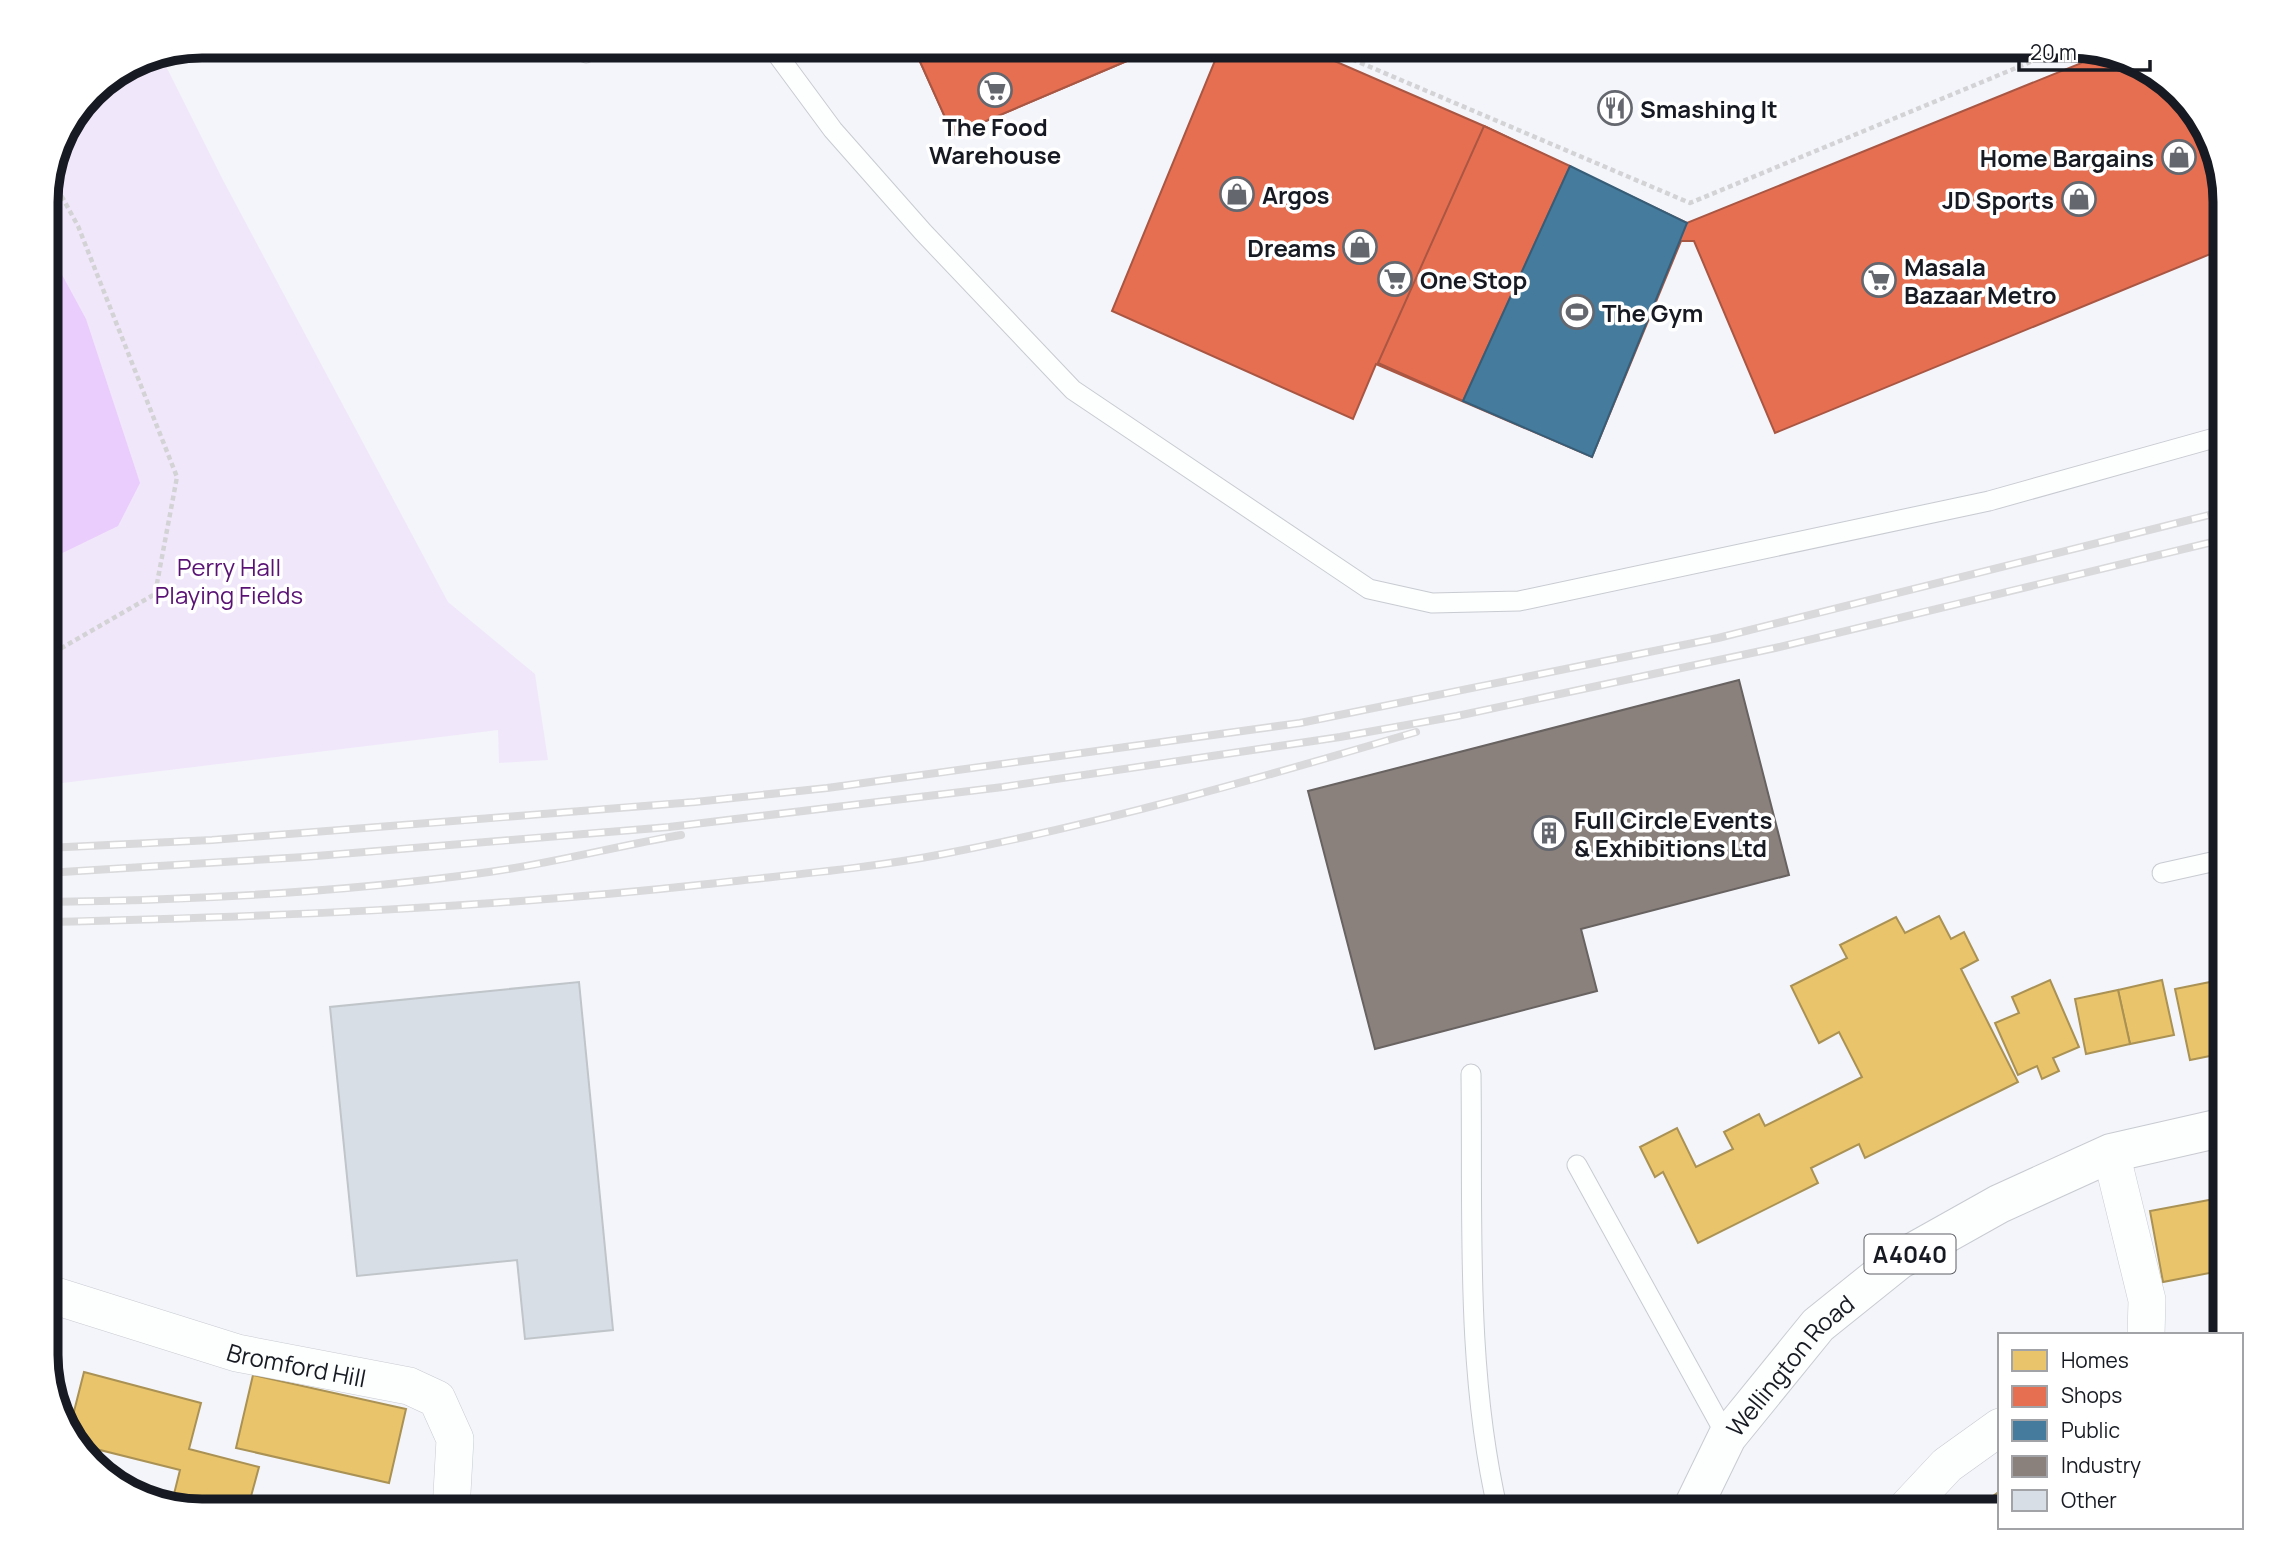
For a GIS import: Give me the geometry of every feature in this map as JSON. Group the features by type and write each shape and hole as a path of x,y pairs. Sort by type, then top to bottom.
{"main road":[{"name":"Wellington Road","path":"1697,1499 1727,1437 1818,1325 1899,1261 1999,1204 2110,1153 2213,1131"}],"street":[{"path":"2110,1153 2147,1300 2146,1333"},
{"name":"Bromford Hill","path":"58,1297 237,1353 409,1386 438,1399 455,1439 452,1499"},
{"path":"1915,1499 1947,1465 1998,1428"}],"lane":[{"path":"780,58 833,130 923,232 1073,390 1369,589 1432,603 1519,601 1989,501 2213,438"},
{"path":"2162,873 2213,862"},
{"path":"1471,1074 1474,1310 1487,1464 1495,1499"},
{"path":"1577,1165 1727,1437"}],"path":[{"path":"1349,58 1690,203 2040,58"},
{"path":"58,190 78,226 177,477 155,594 58,650"}],"green space":[{"name":"Perry Hall Playing Fields","path":"165,63 224,182 448,602 535,674 548,760 499,763 498,730 58,784 58,192 63,165 77,130 100,100 130,77"}],"shaded area":[{"path":"58,267 86,319 140,483 118,526 58,555"}],"building: Homes":[{"path":"1939,916 1951,939 1964,932 1978,960 1961,969 2018,1082 1865,1158 1859,1144 1811,1168 1818,1183 1698,1243 1663,1172 1655,1177 1640,1147 1677,1128 1696,1167 1733,1149 1724,1132 1759,1114 1765,1126 1862,1077 1839,1032 1819,1043 1791,986 1847,958 1840,945 1896,917 1905,933"},
{"path":"2050,980 2079,1047 2053,1058 2059,1071 2042,1079 2037,1066 2018,1075 1995,1023 2019,1013 2012,997"},
{"path":"2162,980 2174,1035 2130,1044 2118,990"},
{"path":"2213,981 2213,1055 2190,1060 2175,989"},
{"path":"2118,990 2130,1044 2086,1054 2075,999"},
{"path":"2213,1199 2213,1272 2163,1282 2150,1211"},
{"path":"84,1372 201,1403 189,1449 259,1467 250,1499 174,1496 180,1470 92,1448 72,1417"},
{"path":"253,1375 406,1409 389,1483 236,1448"}],"building: Shops":[{"name":"The Food Warehouse","path":"918,58 1134,58 953,135"},
{"name":"The Food Warehouse","path":"918,58 1134,58 953,135"},
{"name":"One Stop","path":"1216,58 1328,58 1484,126 1687,223 2090,59 2133,73 2149,82 2177,107 2194,130 2202,147 2212,183 2213,253 1775,433 1694,241 1681,241 1592,457 1376,364 1353,419 1112,311"},
{"path":"1484,126 1570,166 1463,401 1378,363"}],"building: Public":[{"name":"The Gym","path":"1570,166 1687,223 1592,457 1463,401"}],"building: Industry":[{"name":"Full Circle Events & Exhibitions Ltd","path":"1739,680 1789,875 1581,929 1597,991 1375,1049 1308,791"}],"building: Other":[{"path":"579,982 613,1330 525,1339 517,1260 357,1276 330,1007"}],"railway":[{"path":"58,847 212,840 695,802 827,788 1300,723 1718,638 2213,514"},
{"path":"58,872 304,857 669,827 1003,787 1340,737 1457,716 1775,648 2213,542"},
{"path":"58,922 295,914 460,905 625,892 885,864 1003,842 1122,814 1416,732"},
{"path":"58,902 212,897 379,885 513,868 681,835"}],"place":[{"name":"The Food Warehouse","path":"995,90"},
{"name":"Smashing It","path":"1615,108"},
{"name":"Home Bargains","path":"2179,157"},
{"name":"Argos","path":"1237,194"},
{"name":"JD Sports","path":"2079,199"},
{"name":"Dreams","path":"1360,247"},
{"name":"One Stop","path":"1395,279"},
{"name":"Masala Bazaar Metro","path":"1879,280"},
{"name":"The Gym","path":"1577,312"},
{"name":"Full Circle Events & Exhibitions Ltd","path":"1549,833"}]}
